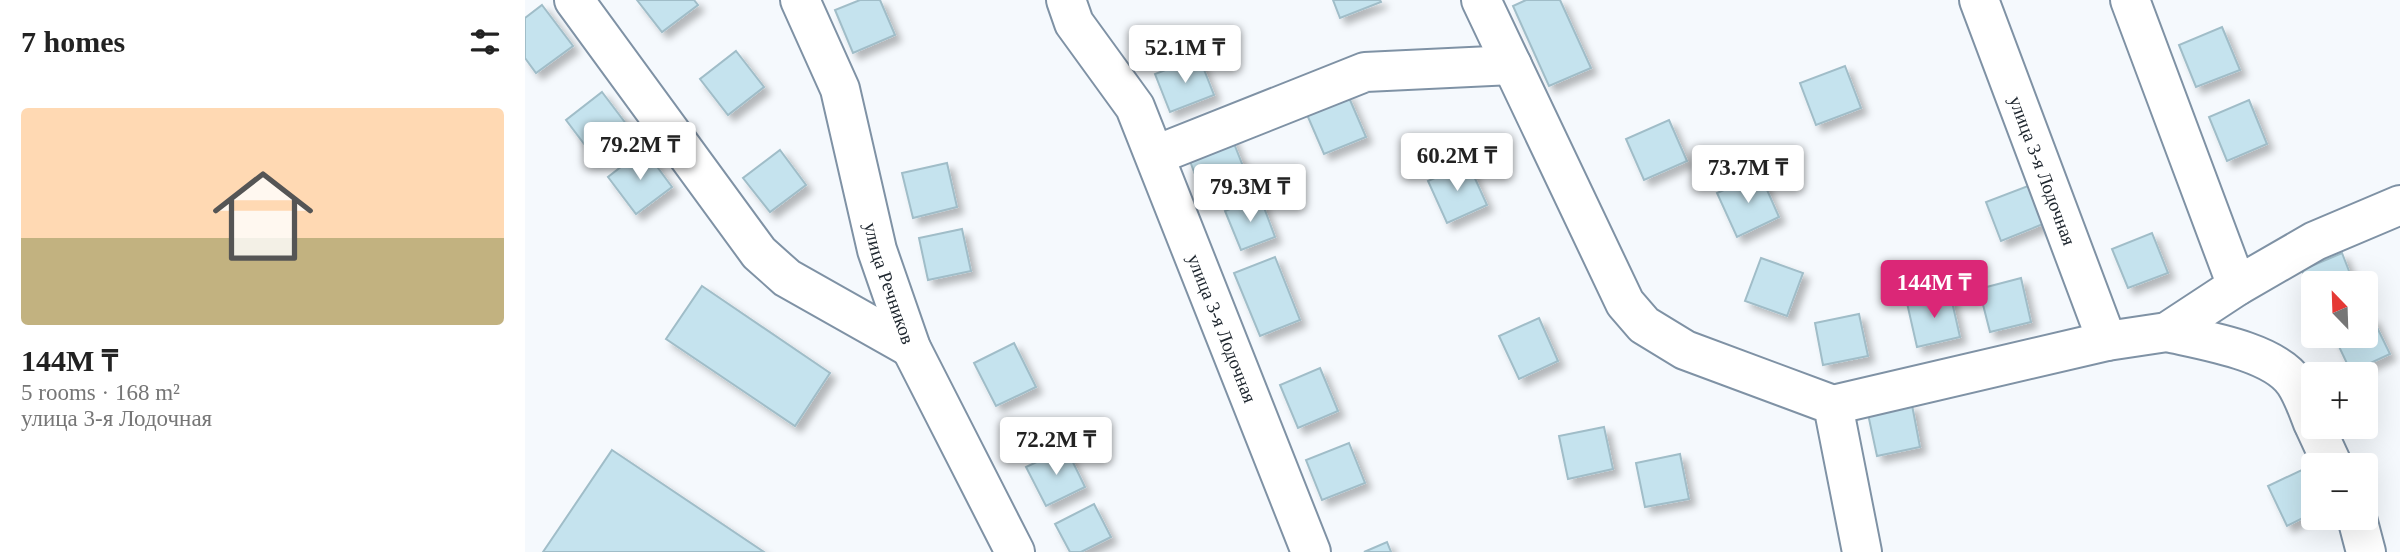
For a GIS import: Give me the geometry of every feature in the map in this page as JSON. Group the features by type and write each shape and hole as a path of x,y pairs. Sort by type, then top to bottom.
{"street":[{"path":"574,0 759,253 787,278 911,348"},
{"name":"улица Речников","path":"800,0 840,89 877,250 911,348 1015,552"},
{"name":"улица 3-я Лодочная","path":"1066,0 1074,23 1135,107 1311,552"},
{"path":"1482,0 1625,303 1644,325 1685,350 1833,405 2107,341 2167,332 2239,348 2271,363 2294,382 2301,397"},
{"name":"улица 3-я Лодочная","path":"1979,0 2107,341"},
{"path":"2130,0 2237,286"},
{"path":"1156,155 1365,72 1512,65"},
{"path":"2167,332 2237,286 2315,241 2400,205"},
{"path":"1833,405 1862,552"},
{"path":"2360,530 2366,552"}],"building":[{"path":"637,0 694,0 698,5 662,32"},
{"path":"860,0 880,0 895,35 853,53 835,10"},
{"path":"1333,0 1380,0 1381,2 1340,18"},
{"path":"1526,0 1560,0 1591,68 1549,86 1513,6"},
{"path":"542,5 573,46 536,73 525,58 525,18"},
{"path":"2222,27 2240,70 2196,87 2179,45"},
{"path":"736,51 764,87 728,115 700,79"},
{"path":"1199,57 1214,95 1170,112 1155,74"},
{"path":"1845,66 1861,108 1816,125 1800,83"},
{"path":"602,92 630,129 594,157 566,120"},
{"path":"1347,93 1366,137 1324,154 1305,110"},
{"path":"2249,100 2267,144 2227,161 2209,117"},
{"path":"1669,120 1687,161 1644,180 1626,139"},
{"path":"1231,136 1248,179 1203,196 1187,153"},
{"path":"644,149 672,187 636,214 608,177"},
{"path":"780,150 806,185 770,212 743,178"},
{"path":"947,163 957,207 913,218 902,173"},
{"path":"1468,163 1487,205 1447,223 1428,181"},
{"path":"1760,174 1779,217 1737,237 1717,193"},
{"path":"2028,186 2043,224 2001,241 1986,202"},
{"path":"1260,197 1275,237 1241,250 1225,211"},
{"path":"962,229 971,271 928,280 919,238"},
{"path":"2152,233 2168,273 2128,288 2112,249"},
{"path":"2342,253 2349,271 2302,271"},
{"path":"1275,257 1300,320 1260,336 1234,273"},
{"path":"1761,258 1803,273 1787,316 1745,301"},
{"path":"2021,278 2031,322 1990,332 1979,289"},
{"path":"702,286 830,373 795,426 666,339"},
{"path":"1950,293 1960,337 1917,347 1907,303"},
{"path":"1859,314 1868,356 1823,365 1815,323"},
{"path":"1539,318 1558,361 1519,379 1499,336"},
{"path":"2378,329 2390,354 2373,362 2346,362 2340,348 2378,348"},
{"path":"1014,343 1036,387 996,406 974,363"},
{"path":"1320,368 1338,411 1298,428 1280,385"},
{"path":"1912,405 1920,447 1877,456 1868,414"},
{"path":"1604,427 1613,469 1568,479 1559,436"},
{"path":"1349,443 1365,483 1322,500 1306,460"},
{"path":"1066,448 1085,487 1046,506 1026,467"},
{"path":"612,450 764,552 543,552"},
{"path":"1680,454 1689,499 1645,507 1636,463"},
{"path":"2301,470 2301,519 2287,526 2268,486"},
{"path":"1094,504 1111,537 1081,552 1070,552 1055,524"},
{"path":"1387,542 1391,552 1364,552"}]}
